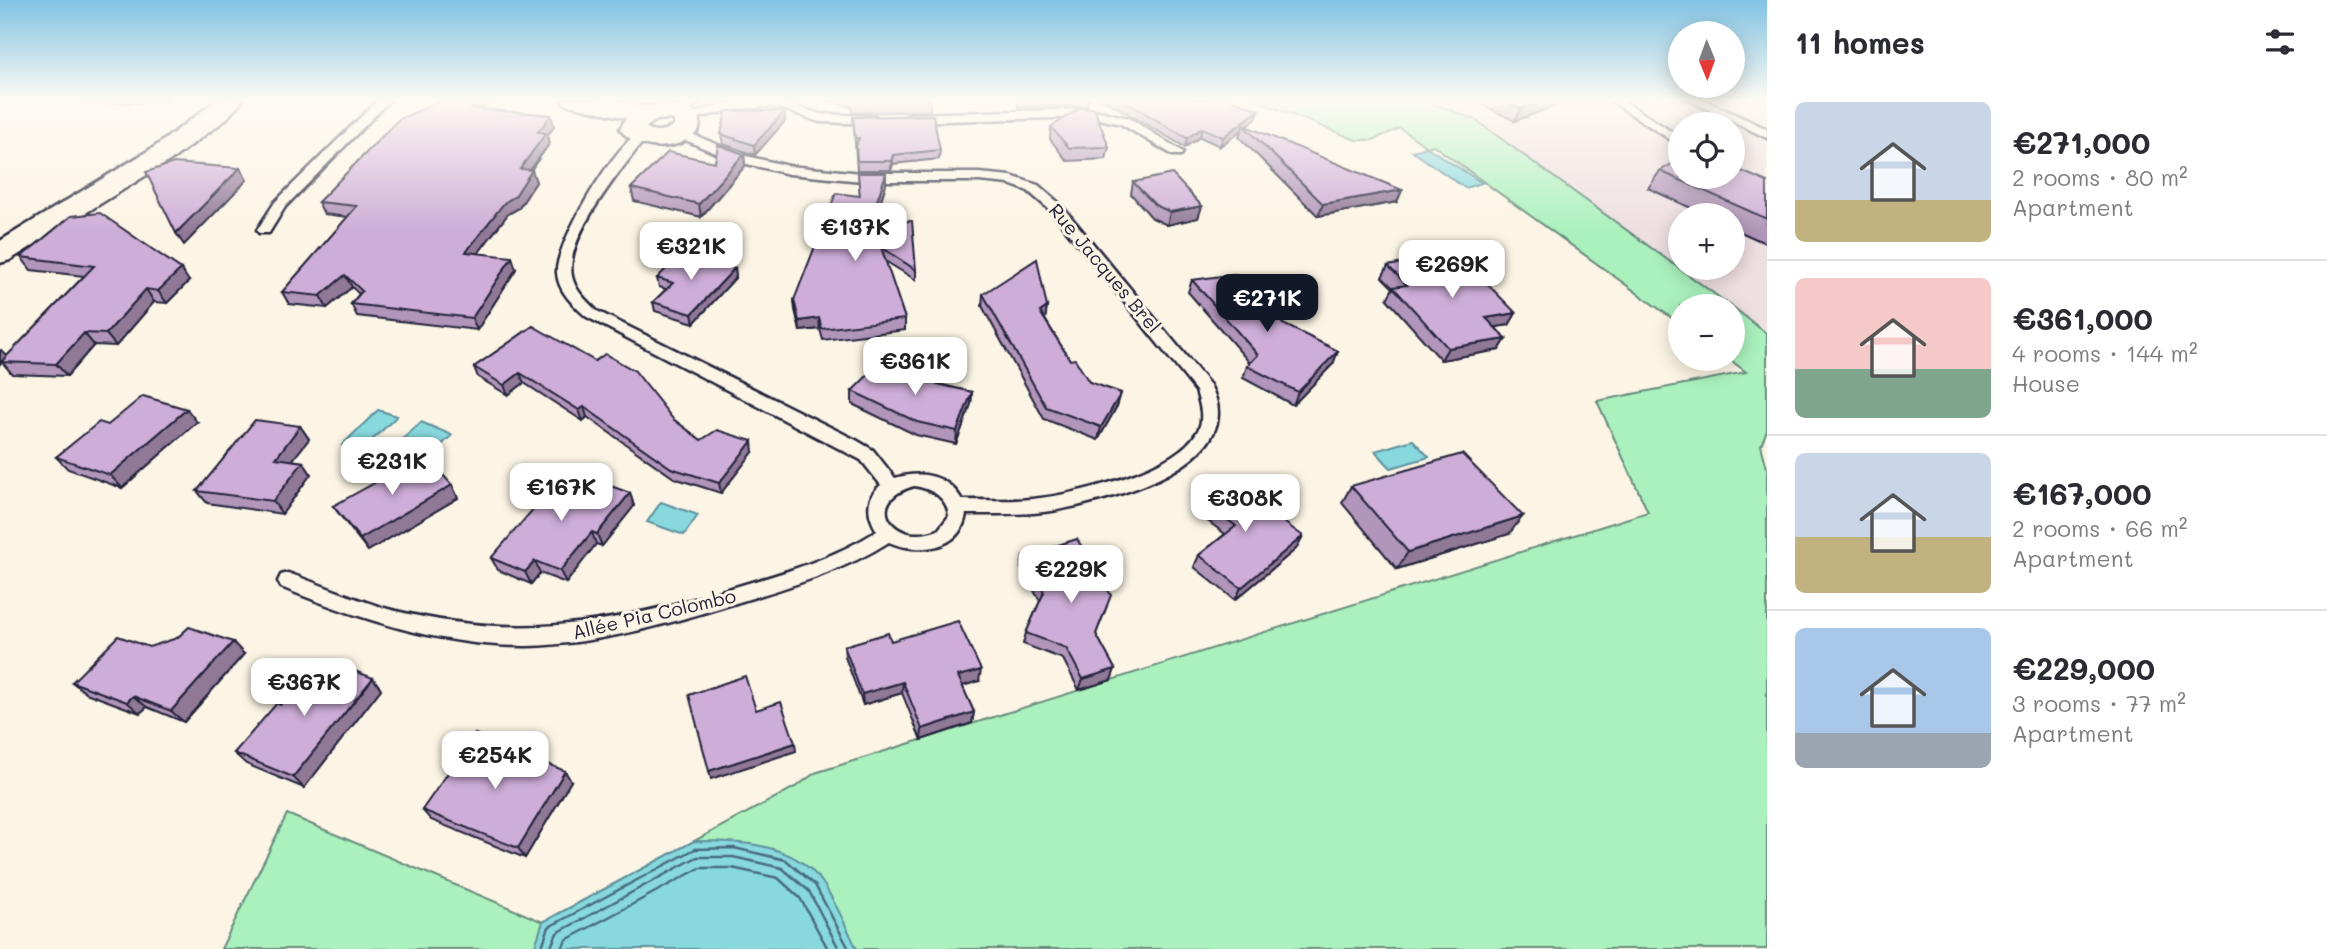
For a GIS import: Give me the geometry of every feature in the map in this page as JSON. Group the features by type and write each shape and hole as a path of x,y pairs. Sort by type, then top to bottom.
{"street":[{"path":"0,254 177,143"}],"lane":[{"path":"264,230 280,205 341,143"},
{"path":"631,143 568,244 563,273 578,301 592,314 850,444 867,456 892,486"},
{"name":"Rue Jacques Brel","path":"719,143 738,158 789,170 862,177 997,178 1033,188 1065,218 1204,389 1210,421 1203,440 1174,463 1140,480 1101,493 1035,506 958,507"},
{"path":"1162,143 1177,152"},
{"path":"926,480 947,490 958,507 957,519 942,537 915,542 901,540 889,533 877,517 876,508 878,500 892,486 902,481 926,480"},
{"name":"Allée Pia Colombo","path":"288,580 346,605 459,632 491,636 562,635 684,610 818,570 855,555 889,533"}],"shaded area":[{"path":"1507,143 1668,143 1668,189 1745,189 1745,143 1767,143 1767,334 1745,318 1745,294 1712,294 1693,280 1745,280 1745,203 1668,203 1668,261"}],"green space":[{"path":"1422,143 1507,143 1668,260 1668,280 1695,280 1715,294 1668,294 1668,315 1433,145 1427,147"},
{"path":"1745,317 1767,334 1767,430 1761,445 1767,468 1767,949 221,949 287,814 543,922 797,786 815,773 1648,512 1597,401 1746,372"}],"water":[{"path":"1427,147 1482,183 1465,188 1412,151"},
{"path":"1269,288 1292,311 1273,316 1251,292"},
{"path":"378,410 397,416 361,451 342,445"},
{"path":"421,422 452,435 435,451 404,438"},
{"path":"1413,440 1429,457 1391,468 1375,451"},
{"path":"661,502 698,515 684,535 647,522"},
{"path":"694,841 764,846 796,859 822,882 857,949 534,949 543,922"}],"building":[{"path":"375,143 539,143 520,169 532,170 515,196 504,203 466,252 512,257 472,318 351,304 362,291 345,275 320,296 282,292 357,206 318,202"},
{"path":"939,143 940,150 893,155 891,161 857,161 856,145"},
{"path":"1065,143 1108,143 1109,147 1069,148"},
{"path":"1262,143 1288,143 1402,190 1323,204"},
{"path":"718,145 744,154 699,204 631,188 668,152 715,162"},
{"path":"174,163 240,168 176,233 146,172"},
{"path":"1668,166 1668,175 1660,171"},
{"path":"858,173 886,173 870,223 912,221 916,270 881,247 905,319 822,329 819,318 799,321 794,300 836,193 860,196"},
{"path":"1745,173 1767,182 1767,219 1745,209 1745,203 1731,203 1700,189 1745,189"},
{"path":"1172,174 1202,206 1170,212 1155,205 1133,182"},
{"path":"100,213 181,269 158,291 146,289 106,334 84,333 56,364 1,362 94,266 21,257 71,216"},
{"path":"683,252 735,268 692,314 653,302 673,283 657,278"},
{"path":"1457,253 1516,313 1486,318 1506,339 1448,348 1393,287 1407,285 1388,266"},
{"path":"1037,259 1047,307 1040,312 1070,360 1075,359 1089,382 1121,393 1101,427 1046,407 983,294"},
{"path":"1236,274 1283,324 1338,351 1298,392 1247,366 1258,355 1192,280"},
{"path":"533,326 595,361 605,354 635,371 673,419 701,440 717,430 752,441 719,483 671,468 584,407 579,410 520,373 504,385 474,367"},
{"path":"881,362 925,381 972,392 957,431 917,422 852,391"},
{"path":"143,396 187,409 110,475 56,457 99,422 108,425"},
{"path":"255,420 300,426 276,458 303,462 273,501 197,491"},
{"path":"1462,454 1523,516 1408,552 1351,486"},
{"path":"425,455 452,485 360,539 333,506"},
{"path":"567,470 630,493 597,534 592,532 560,571 535,561 525,572 491,558"},
{"path":"1222,477 1303,536 1241,588 1199,555 1236,526 1197,497"},
{"path":"1077,539 1111,595 1096,634 1115,669 1083,679 1066,648 1026,633 1044,592 1023,556"},
{"path":"958,621 981,670 958,676 974,712 922,729 903,682 862,694 844,646 888,633 891,641"},
{"path":"189,627 233,642 171,711 133,696 127,702 72,682 118,636 149,647 177,638"},
{"path":"320,658 373,678 293,777 234,753 277,703 280,705"},
{"path":"745,676 756,710 781,702 795,743 709,771 689,695"},
{"path":"475,734 565,771 518,848 422,810"}]}
